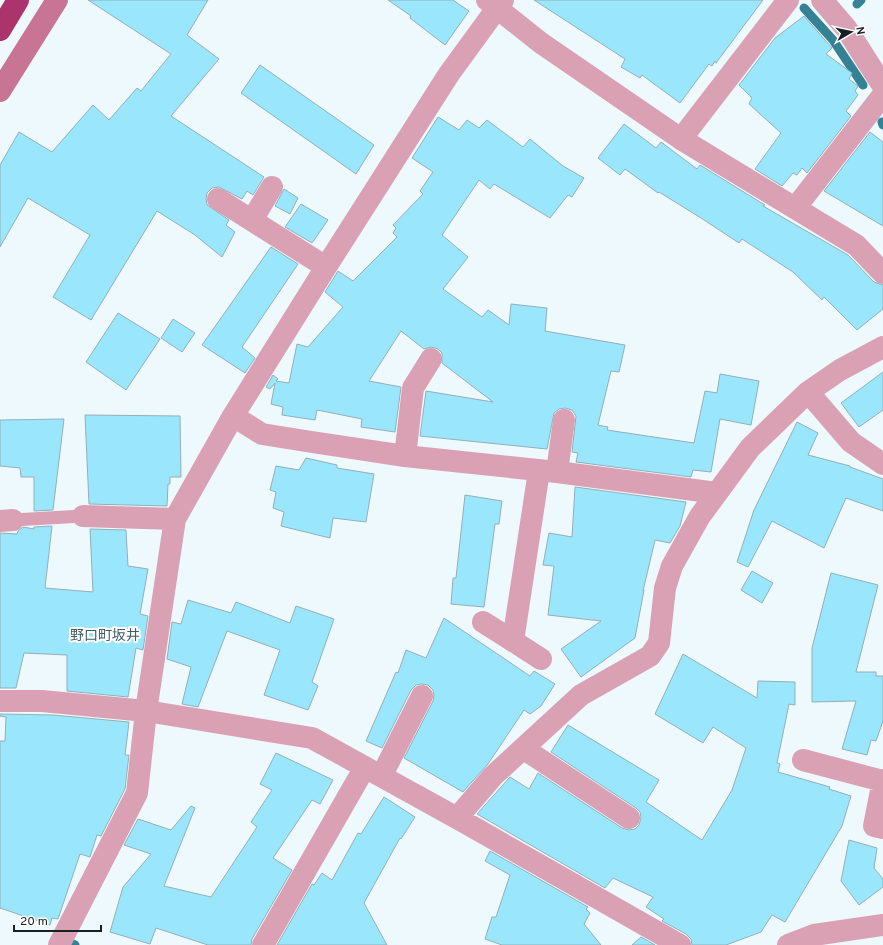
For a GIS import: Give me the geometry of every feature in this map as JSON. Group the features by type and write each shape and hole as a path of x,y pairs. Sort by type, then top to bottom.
{"highway":[{"path":"0,30 18,0"}],"street":[{"path":"0,91 57,0"},
{"path":"681,139 788,0"},
{"path":"822,0 846,28 883,86"},
{"path":"60,945 137,793 146,711 175,519 233,416 326,267 496,3 541,43 681,139 796,207 856,245 883,273"},
{"path":"796,207 883,95"},
{"path":"252,220 272,187"},
{"path":"218,199 326,267"},
{"path":"457,818 493,776 581,695 650,656 659,643 664,588 672,566 700,516 750,448 808,392 840,370 883,348"},
{"path":"406,456 413,388 431,359"},
{"path":"808,392 851,442 883,464"},
{"path":"233,416 262,434 406,456 548,471 717,493"},
{"path":"513,641 548,471 564,420"},
{"path":"83,516 175,519"},
{"path":"483,622 541,659"},
{"path":"263,945 422,696"},
{"path":"0,701 42,701 146,711 312,738 374,771 680,945"},
{"path":"524,749 629,818"},
{"path":"803,760 883,781 874,826 883,828"},
{"path":"788,945 814,935 883,925"}],"lane":[{"path":"6,521 83,516"}],"building":[{"path":"88,0 208,0 187,35 219,59 171,116 264,177 253,195 247,191 242,199 219,187 212,188 207,193 207,205 229,220 226,225 235,232 222,257 195,235 157,211 91,320 53,297 90,235 28,198 0,247 0,165 19,132 52,152 93,105 109,120 137,88 141,91 171,54"},
{"path":"388,0 453,0 469,11 445,45 410,18 411,16"},
{"path":"534,0 763,0 716,63 715,61 712,66 709,64 680,103 642,75 640,78 621,67 625,59"},
{"path":"804,16 832,48 826,54 852,73 849,79 858,86 855,91 858,95 846,111 851,116 807,173 802,168 797,175 793,173 782,186 755,169 781,133 749,104 752,98 739,85 775,38"},
{"path":"260,65 374,145 356,174 241,93"},
{"path":"438,117 459,130 467,120 479,128 487,120 523,147 530,139 563,166 584,178 572,197 568,195 550,218 494,184 490,189 479,180 442,235 468,257 443,289 482,317 488,310 509,325 511,304 547,308 545,331 625,345 619,372 611,371 598,425 608,427 607,430 694,443 705,391 717,393 720,374 759,381 751,425 720,419 711,472 693,470 691,477 576,462 578,453 572,452 576,416 572,410 565,408 559,409 554,413 547,449 420,436 426,391 493,402 442,363 442,353 438,349 431,347 424,349 401,331 369,381 401,387 395,432 361,427 362,419 317,410 315,420 282,415 283,407 271,404 275,383 270,389 266,387 273,375 278,379 276,381 289,383 297,344 308,347 343,307 325,292 338,271 353,281 397,237 393,233 396,228 393,225 423,194 420,191 433,172 412,158"},
{"path":"624,124 656,148 661,142 697,169 700,165 765,205 763,206 848,255 874,282 883,285 883,309 857,330 824,297 822,300 793,272 742,239 739,243 659,192 658,193 625,169 620,175 598,158"},
{"path":"870,132 883,142 883,226 824,191"},
{"path":"284,189 298,198 290,214 275,206"},
{"path":"301,204 328,220 312,243 285,227"},
{"path":"271,247 298,264 242,347 255,358 245,373 202,345"},
{"path":"118,313 160,339 126,390 86,362"},
{"path":"173,319 195,333 182,352 161,338"},
{"path":"883,372 883,410 859,427 841,403"},
{"path":"85,415 180,416 181,477 170,477 170,484 168,484 167,506 89,504"},
{"path":"64,419 53,510 34,511 34,477 21,477 20,468 0,466 0,420"},
{"path":"797,422 818,433 808,455 850,466 883,479 883,511 846,498 824,548 772,521 748,567 737,562 754,510"},
{"path":"306,458 337,465 337,468 374,474 366,522 333,518 330,538 281,526 284,512 273,508 276,492 270,490 276,466 299,470"},
{"path":"575,487 686,502 680,526 670,543 655,540 643,591 644,590 635,638 581,677 561,649 601,621 548,615 554,566 543,565 549,533 572,537"},
{"path":"465,495 502,501 499,524 495,524 484,607 451,604 453,578 456,578"},
{"path":"52,526 45,588 93,592 90,529 126,530 128,566 148,569 140,614 148,616 143,650 136,648 128,697 67,691 67,655 24,653 16,688 0,688 0,533 17,534 23,527 34,529 34,527"},
{"path":"752,571 773,583 762,603 741,590"},
{"path":"831,573 878,585 856,672 876,672 876,676 883,676 883,721 876,741 871,740 867,755 842,749 856,701 812,702 812,648"},
{"path":"188,600 231,613 236,602 290,623 296,606 334,619 312,682 318,686 308,710 264,695 280,650 227,631 198,707 182,704 191,667 167,659 172,622 181,624"},
{"path":"444,618 530,676 534,671 555,684 541,706 530,714 524,710 488,764 463,792 404,758 433,701 433,690 428,685 416,685 411,690 382,748 366,741 396,672 398,673 406,650 426,658"},
{"path":"683,654 757,698 758,681 795,682 795,705 789,704 777,763 780,764 778,772 830,787 829,789 851,796 842,826 785,922 772,915 761,932 726,945 692,945 691,939 686,934 662,921 664,919 646,907 653,897 613,878 605,888 477,814 510,777 529,789 538,773 622,828 629,830 635,829 639,825 641,818 640,812 636,808 551,752 568,725 659,780 646,802 702,840 732,790 746,748 713,727 703,743 655,714"},
{"path":"0,714 53,715 129,722 125,755 129,755 125,789 101,836 97,835 90,857 80,854 58,919 52,918 50,925 0,908 0,741 5,741 6,717 0,716"},
{"path":"276,753 333,780 320,804 312,800 273,858 292,870 252,939 251,945 208,945 156,928 150,944 110,932 123,887 151,854 124,845 138,819 171,830 191,806 195,808 164,886 211,897 257,827 251,822 272,790 260,784"},
{"path":"384,797 415,817 401,839 400,838 364,903 387,945 277,945 312,884 314,885 322,873 332,880 358,833 361,834"},
{"path":"849,840 877,848 874,868 883,879 883,887 859,905 841,881"},
{"path":"490,851 588,907 586,909 590,913 584,924 601,945 502,945 485,939 492,917 496,917 510,875 485,861"},
{"path":"641,937 655,945 632,945"}],"waterway":[{"path":"857,4 861,0"},
{"path":"804,8 833,40 863,85"}],"district":[{"name":"野口町坂井","path":"105,635"}]}
